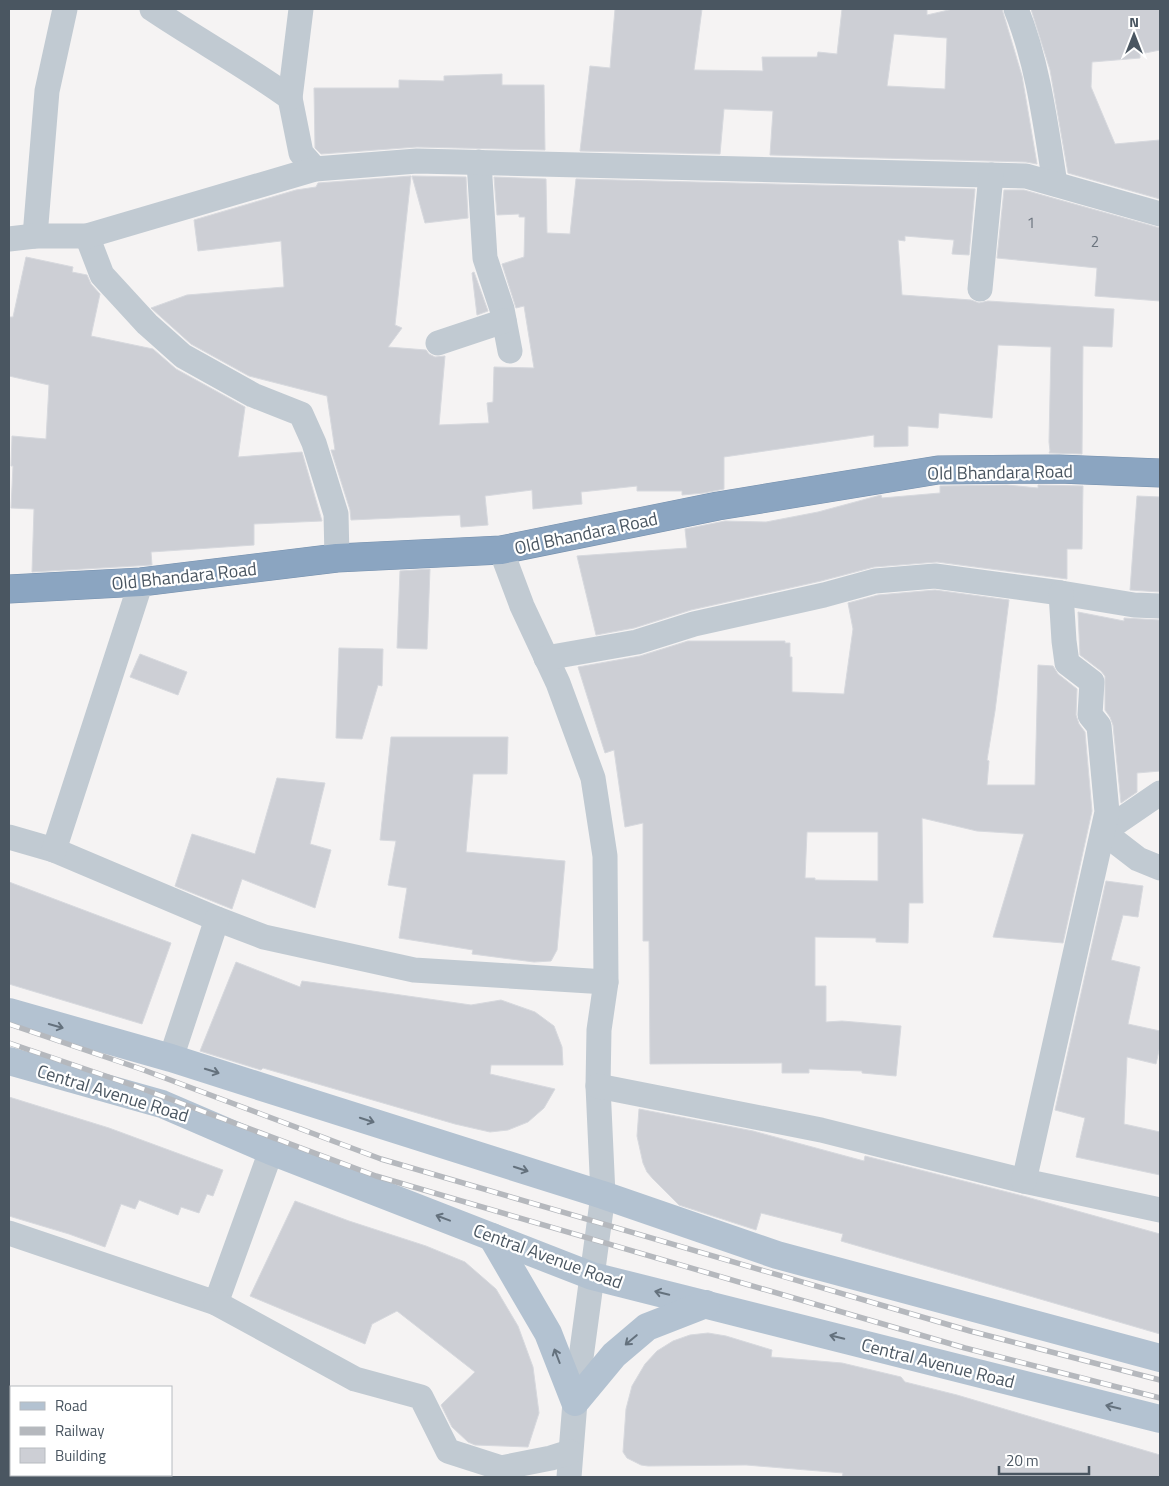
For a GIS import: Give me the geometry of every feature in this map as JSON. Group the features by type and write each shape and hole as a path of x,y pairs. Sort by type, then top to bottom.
{"highway":[{"name":"Old Bhandara Road","path":"9,589 142,582 337,558 501,550 718,506 938,470 1059,469 1160,473"}],"main road":[{"path":"9,1012 171,1058 603,1195 777,1255 1160,1358"},
{"name":"Central Avenue Road","path":"9,1061 162,1104 270,1151 592,1276 1160,1418"},
{"path":"492,1237 548,1333 574,1402 614,1355 647,1327 706,1304"}],"street":[{"path":"35,236 47,91 65,9"},
{"path":"152,9 260,76 290,98"},
{"path":"301,9 290,98 301,152 316,168"},
{"path":"1016,9 1023,25 1044,109 1055,184"},
{"path":"9,239 35,236 87,236 316,168 417,160 1026,176 1160,214"},
{"path":"479,162 485,258 502,309 510,352"},
{"path":"980,289 991,176"},
{"path":"87,236 102,275 147,324 183,356 253,395 301,414 314,443 336,514 337,558"},
{"path":"438,344 504,321"},
{"path":"501,550 522,606 558,682 593,778 605,856 606,982 599,1030 598,1086 603,1195 574,1402 569,1477"},
{"path":"546,658 637,642 694,624 824,595 875,581 935,576 1134,605 1160,606"},
{"path":"54,850 142,582"},
{"path":"1024,1180 1107,812 1099,726 1090,715 1092,682 1068,663 1064,641 1061,593"},
{"path":"1103,832 1160,793"},
{"path":"1103,832 1138,859 1160,868"},
{"path":"9,836 54,850 264,937 414,970 606,982"},
{"path":"171,1058 217,919"},
{"path":"598,1086 821,1130 1024,1180 1160,1210"},
{"path":"216,1303 270,1151"},
{"path":"9,1233 216,1303 355,1379 421,1397 448,1451 501,1468 551,1458 570,1452"}],"building":[{"path":"615,9 702,9 694,70 763,71 762,57 817,57 818,52 837,54 842,9 927,9 927,15 953,9 1002,9 1022,76 1037,164 1026,162 770,155 773,111 724,109 720,154 580,151 590,66 610,68","holes":["894,34 947,38 945,89 887,86"]},
{"path":"1031,9 1160,9 1160,50 1140,54 1140,58 1092,62 1091,87 1115,144 1160,140 1160,199 1068,173 1050,70"},
{"path":"502,74 502,85 544,85 545,150 417,147 321,154 315,148 314,88 399,88 399,80 444,81 444,76"},
{"path":"411,176 395,325 402,328 388,347 426,350 435,357 445,356 439,425 489,423 487,403 493,402 494,367 534,368 524,306 516,308 502,264 524,257 525,217 519,217 519,214 497,215 494,177 546,179 547,233 570,234 576,179 975,189 969,255 952,254 954,240 905,236 905,241 898,240 902,295 971,300 979,303 988,301 1114,309 1112,347 1083,346 1082,454 1049,453 1051,347 998,345 992,418 939,413 938,428 908,426 908,446 874,447 874,435 724,457 724,489 704,493 682,495 682,491 637,491 637,486 581,492 582,504 533,509 532,490 485,496 488,525 461,527 460,515 351,520 350,510 331,450 335,450 327,396 249,376 191,344 151,308 187,295 284,287 281,241 198,251 194,220 296,190 316,187 318,183"},
{"path":"412,176 466,177 468,218 425,223"},
{"path":"1004,190 1024,190 1160,228 1160,301 1095,296 1097,268 997,258"},
{"path":"26,257 73,267 72,272 87,275 91,284 100,294 91,336 153,349 176,369 245,407 238,457 302,452 322,521 254,524 254,545 151,552 152,565 32,572 34,509 11,508 12,436 46,439 49,385 9,376 9,317 13,317"},
{"path":"474,272 488,311 477,315 472,273"},
{"path":"1007,485 1038,488 1038,485 1083,486 1082,549 1067,549 1067,579 937,562 874,567 821,581 691,610 634,628 596,635 577,556 687,548 685,529 725,521 766,522 818,512 881,495 882,498 940,493 940,486"},
{"path":"1137,496 1160,497 1160,592 1130,590"},
{"path":"430,569 427,649 397,648 400,571"},
{"path":"935,590 1009,600 987,760 989,761 987,785 1035,785 1038,665 1053,666 1058,674 1077,689 1076,715 1079,724 1085,732 1092,811 1063,943 993,937 1024,834 977,831 922,818 923,903 909,903 908,943 876,942 876,938 815,937 815,986 826,986 826,1022 842,1021 901,1026 896,1076 862,1073 862,1071 809,1069 809,1073 782,1073 782,1063 650,1064 649,941 643,941 643,823 625,827 614,750 605,753 578,667 640,656 688,641 785,641 785,643 790,643 790,657 792,657 792,692 844,694 853,629 848,603 878,595","holes":["807,832 878,832 878,881 815,880 815,878 805,878"]},
{"path":"1078,612 1124,621 1124,618 1160,620 1160,771 1137,773 1137,792 1121,803 1113,725 1105,710 1105,676 1080,655"},
{"path":"339,648 383,649 382,686 378,685 362,739 336,738"},
{"path":"140,654 187,672 178,695 130,677"},
{"path":"391,737 508,737 507,774 473,774 466,852 565,861 557,950 551,961 534,962 472,954 473,950 399,938 407,888 388,885 396,841 380,840"},
{"path":"277,778 325,783 310,844 331,850 315,908 242,879 232,909 175,886 192,834 255,854"},
{"path":"1106,881 1143,886 1138,917 1123,915 1111,960 1140,967 1128,1024 1160,1031 1160,1046 1156,1064 1127,1057 1124,1124 1160,1132 1160,1175 1076,1157 1085,1118 1055,1110"},
{"path":"9,882 171,943 142,1024 9,984"},
{"path":"236,962 300,987 302,981 471,1005 501,1000 535,1012 554,1026 562,1047 563,1065 491,1065 490,1074 555,1089 544,1108 528,1122 508,1130 490,1132 455,1124 263,1068 261,1070 200,1051"},
{"path":"9,1097 109,1128 223,1170 213,1196 207,1194 199,1213 181,1207 178,1215 139,1200 135,1209 121,1204 105,1247 9,1216"},
{"path":"639,1109 753,1131 864,1161 865,1156 1023,1196 1160,1234 1160,1334 841,1241 843,1234 761,1213 756,1230 679,1205 647,1172 643,1163 637,1136"},
{"path":"295,1201 426,1246 465,1262 496,1289 518,1326 533,1367 539,1413 528,1447 475,1445 468,1442 452,1427 441,1405 475,1372 397,1311 372,1324 365,1344 250,1296"},
{"path":"708,1333 726,1336 772,1350 771,1357 842,1363 901,1377 905,1382 957,1395 1160,1455 1160,1477 842,1477 843,1473 746,1465 648,1466 641,1465 627,1458 623,1452 626,1409 632,1386 645,1364 657,1351 673,1341 690,1335"}],"railway":[{"path":"9,1024 141,1069 381,1159 970,1331 1160,1380"},
{"path":"9,1043 135,1086 376,1176 965,1348 1160,1398"}]}
